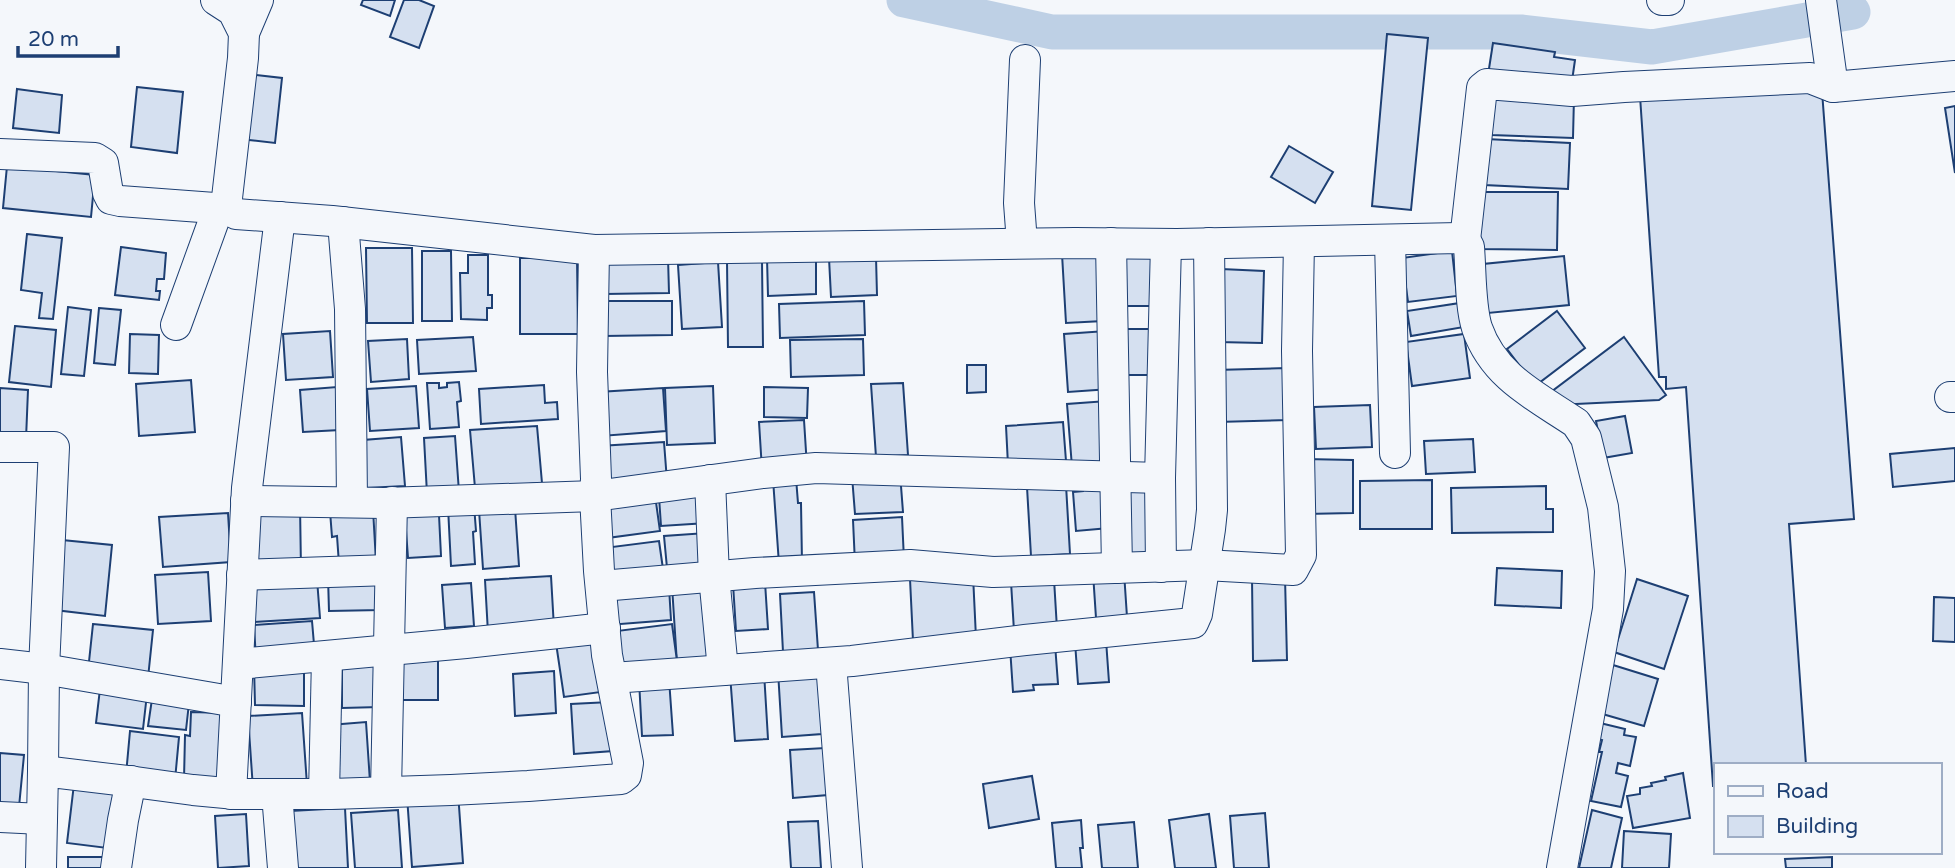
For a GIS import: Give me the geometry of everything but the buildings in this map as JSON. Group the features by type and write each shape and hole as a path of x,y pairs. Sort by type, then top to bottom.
{"street":[{"path":"176,325 223,209 251,15 233,11 216,0"},
{"path":"1661,0 1669,0"},
{"path":"1821,0 1833,88"},
{"path":"1022,243 1019,203 1024,61"},
{"path":"1558,865 1608,610 1611,571 1603,507 1582,430 1498,367 1477,328 1469,247 1465,240 1482,88 1487,84 1572,91 1810,78 1833,88 1955,76"},
{"path":"0,154 95,158 103,163 111,199 120,201 223,209 236,214 343,222 594,250 1465,240"},
{"path":"231,794 246,500 280,217"},
{"path":"343,222 350,309 352,502"},
{"path":"1390,240 1395,453"},
{"path":"601,586 714,576 910,565 993,572 1205,565 1293,570 1301,555 1297,351 1299,242"},
{"path":"1111,243 1116,568"},
{"path":"612,678 831,663 1025,639 1193,623 1197,614 1212,510 1209,243"},
{"path":"1161,567 1160,478 1166,244"},
{"path":"43,771 231,794 528,786 621,779 626,775 628,764 605,628 595,496 592,372 594,250"},
{"path":"0,447 54,447 44,669 41,868"},
{"path":"246,500 392,502 595,496 763,472 816,468 1160,478"},
{"path":"710,480 714,576 723,670"},
{"path":"386,791 392,502"},
{"path":"243,575 390,570"},
{"path":"238,664 605,628"},
{"path":"324,793 327,657"},
{"path":"831,663 847,868"},
{"path":"0,664 236,702"},
{"path":"116,868 131,781"},
{"path":"277,794 283,868"},
{"path":"0,817 42,819"}],"waterway":[{"path":"904,0 1052,32 1521,32 1652,47 1853,12"}]}
